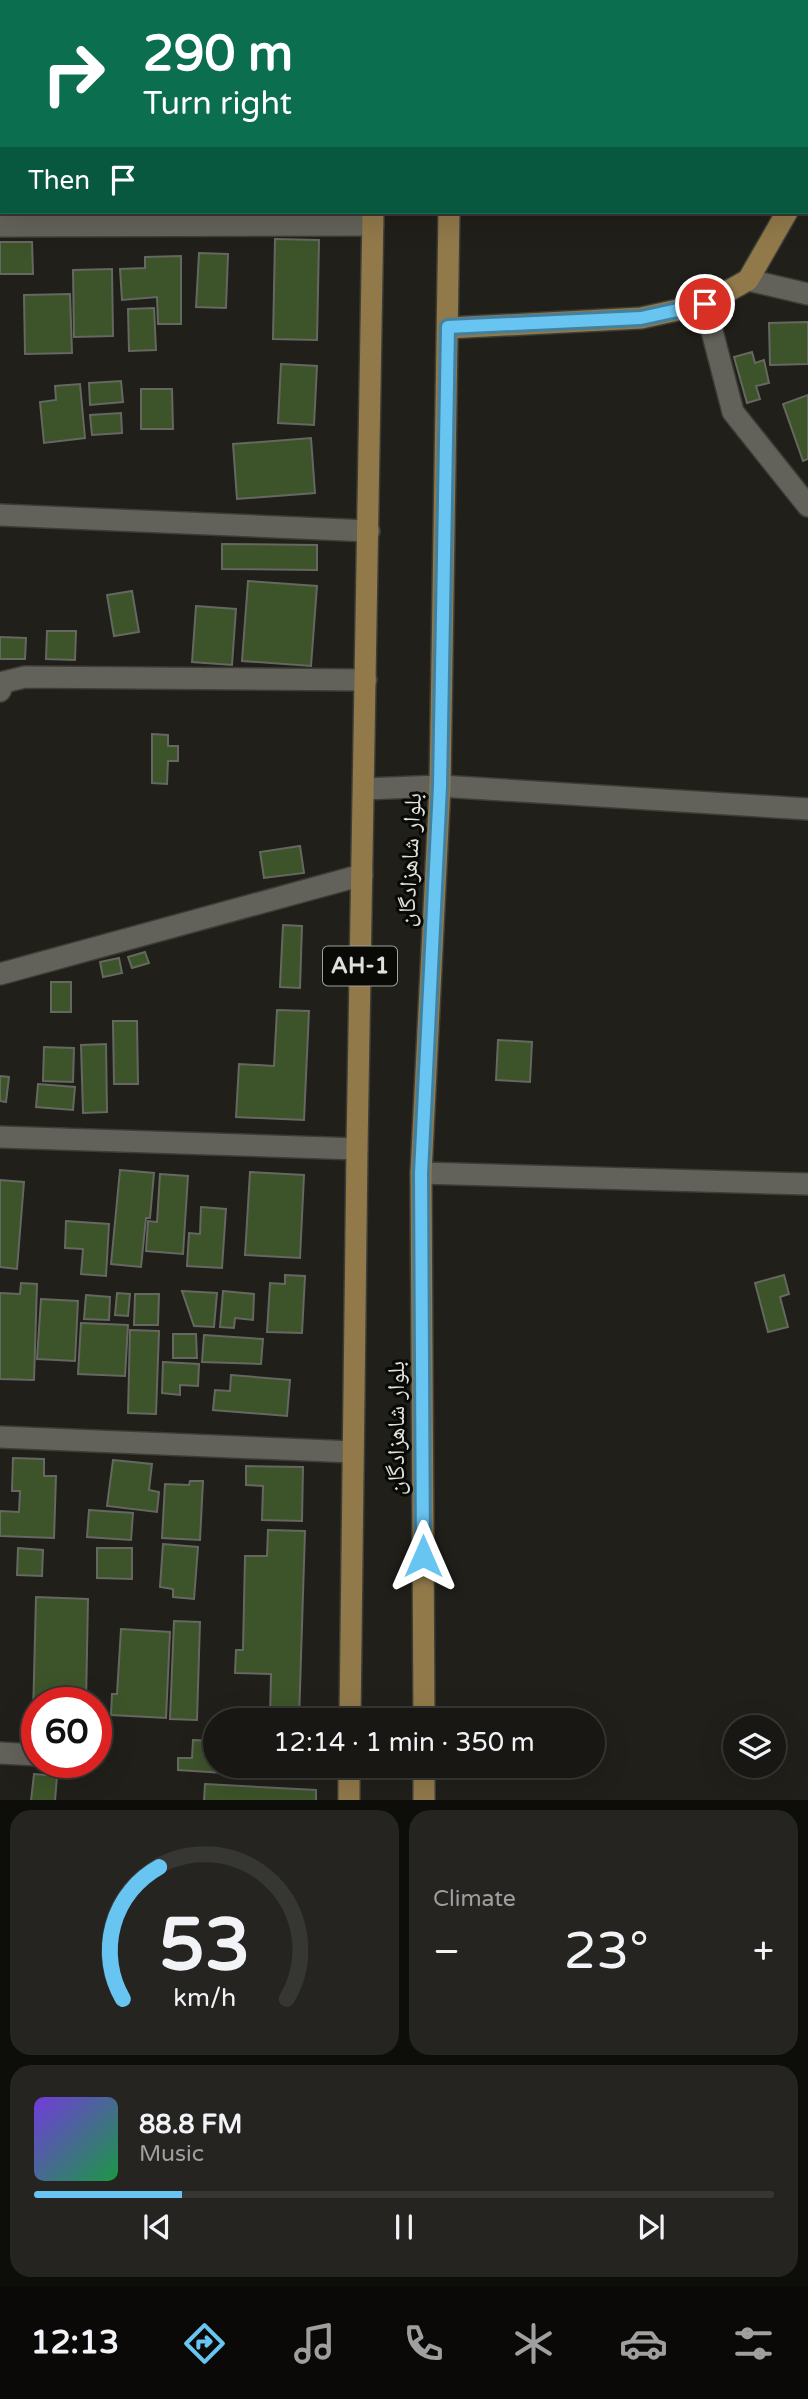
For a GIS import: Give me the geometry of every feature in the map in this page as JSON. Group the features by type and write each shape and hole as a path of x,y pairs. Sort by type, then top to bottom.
{"main road":[{"name":"بلوار شاهزادگان","path":"424,1708 421,1173 440,786 449,214"},
{"path":"448,327 641,318 705,304 748,280 786,214"},
{"name":"بلوار شاهزادگان","path":"350,1708 373,218"},
{"path":"349,1778 349,1800"},
{"path":"424,1778 424,1800"}],"street":[{"path":"0,226 373,218"},
{"path":"748,280 808,294"},
{"path":"705,304 733,412 808,506"},
{"path":"0,515 369,531"},
{"path":"0,691 4,682 25,677 366,680"},
{"path":"364,789 440,786 808,809"},
{"path":"0,974 362,875"},
{"path":"0,1137 357,1149"},
{"path":"421,1173 808,1184"},
{"path":"0,1437 353,1452"},
{"path":"0,1753 21,1754"}],"building":[{"path":"275,239 319,240 317,340 273,339"},
{"path":"0,242 32,242 33,274 0,274"},
{"path":"199,253 228,254 226,308 196,307"},
{"path":"181,256 181,324 158,324 157,297 122,300 120,269 145,268 145,257"},
{"path":"112,269 113,336 74,337 73,270"},
{"path":"70,294 72,353 25,354 24,295"},
{"path":"154,308 156,350 129,351 128,309"},
{"path":"808,322 808,364 770,365 769,323"},
{"path":"752,352 755,363 764,360 769,383 756,386 760,399 747,403 734,357"},
{"path":"281,364 317,366 314,425 278,423"},
{"path":"121,381 123,402 90,405 89,383"},
{"path":"80,384 85,438 44,443 40,402 56,400 55,386"},
{"path":"141,389 172,389 173,429 141,429"},
{"path":"808,395 808,459 803,461 783,404"},
{"path":"121,413 122,433 92,435 90,415"},
{"path":"311,438 315,493 237,499 233,444"},
{"path":"222,544 317,545 317,570 222,569"},
{"path":"248,581 317,586 311,666 242,661"},
{"path":"132,591 139,632 114,636 107,595"},
{"path":"196,606 236,609 232,665 192,662"},
{"path":"47,631 76,631 75,660 46,659"},
{"path":"0,637 26,638 25,659 0,659"},
{"path":"152,734 168,735 168,746 178,746 178,761 168,761 167,784 152,783"},
{"path":"300,846 304,873 264,878 260,852"},
{"path":"283,925 302,926 300,988 280,987"},
{"path":"145,952 149,963 132,968 128,957"},
{"path":"119,958 122,973 103,977 100,962"},
{"path":"51,982 71,982 71,1012 51,1012"},
{"path":"277,1010 309,1011 304,1120 236,1117 239,1064 274,1066"},
{"path":"113,1021 137,1021 138,1084 114,1084"},
{"path":"498,1040 532,1042 530,1082 496,1080"},
{"path":"106,1044 107,1112 83,1113 81,1045"},
{"path":"44,1047 74,1048 73,1082 43,1081"},
{"path":"0,1076 9,1077 6,1102 0,1101"},
{"path":"38,1084 75,1087 73,1110 36,1107"},
{"path":"120,1170 154,1173 150,1218 146,1218 141,1267 111,1264"},
{"path":"250,1172 304,1175 300,1258 245,1255"},
{"path":"160,1174 188,1176 183,1254 146,1251 148,1221 157,1222"},
{"path":"0,1180 24,1182 17,1269 0,1267"},
{"path":"201,1207 226,1209 222,1268 187,1266 189,1233 200,1234"},
{"path":"66,1221 109,1224 106,1276 81,1274 83,1249 65,1248"},
{"path":"285,1275 305,1276 302,1333 267,1332 270,1283 285,1284"},
{"path":"784,1275 789,1294 780,1297 788,1327 768,1332 755,1283"},
{"path":"21,1283 37,1284 34,1380 0,1379 0,1293 20,1294"},
{"path":"182,1291 217,1293 214,1327 194,1326"},
{"path":"223,1291 254,1294 253,1320 235,1318 234,1328 220,1327"},
{"path":"117,1293 130,1294 128,1316 115,1315"},
{"path":"135,1294 159,1294 158,1325 134,1325"},
{"path":"86,1295 110,1297 109,1320 84,1319"},
{"path":"41,1299 78,1301 75,1361 37,1359"},
{"path":"81,1323 128,1325 125,1376 78,1374"},
{"path":"130,1330 159,1331 156,1414 128,1413"},
{"path":"173,1334 196,1334 197,1358 173,1358"},
{"path":"204,1335 263,1339 261,1364 202,1362"},
{"path":"163,1362 199,1364 198,1386 180,1385 180,1395 162,1393"},
{"path":"231,1375 290,1380 287,1416 213,1410 215,1390 230,1391"},
{"path":"13,1458 44,1459 44,1476 56,1476 54,1538 0,1536 0,1511 19,1512 20,1491 12,1491"},
{"path":"113,1460 152,1464 149,1490 159,1492 157,1512 107,1506"},
{"path":"246,1466 303,1467 302,1521 262,1520 263,1486 246,1485"},
{"path":"190,1481 203,1481 200,1540 162,1538 165,1484 189,1485"},
{"path":"89,1510 133,1513 131,1540 87,1537"},
{"path":"268,1530 305,1531 299,1708 270,1708 271,1674 235,1673 236,1650 243,1650 245,1556 267,1556"},
{"path":"163,1544 198,1547 194,1599 173,1597 173,1589 160,1587"},
{"path":"18,1548 43,1550 42,1576 17,1575"},
{"path":"97,1548 132,1548 132,1579 97,1578"},
{"path":"36,1597 88,1599 86,1687 34,1687"},
{"path":"174,1621 200,1622 197,1720 170,1719"},
{"path":"121,1629 170,1632 166,1718 112,1715 112,1694 117,1694"},
{"path":"193,1740 203,1740 203,1772 178,1770 178,1758 192,1758"},
{"path":"34,1778 57,1778 55,1800 31,1800"},
{"path":"205,1784 316,1790 316,1800 204,1800"}],"route":[{"path":"423,1556 421,1173 440,786 448,327 641,318 705,304"}]}
